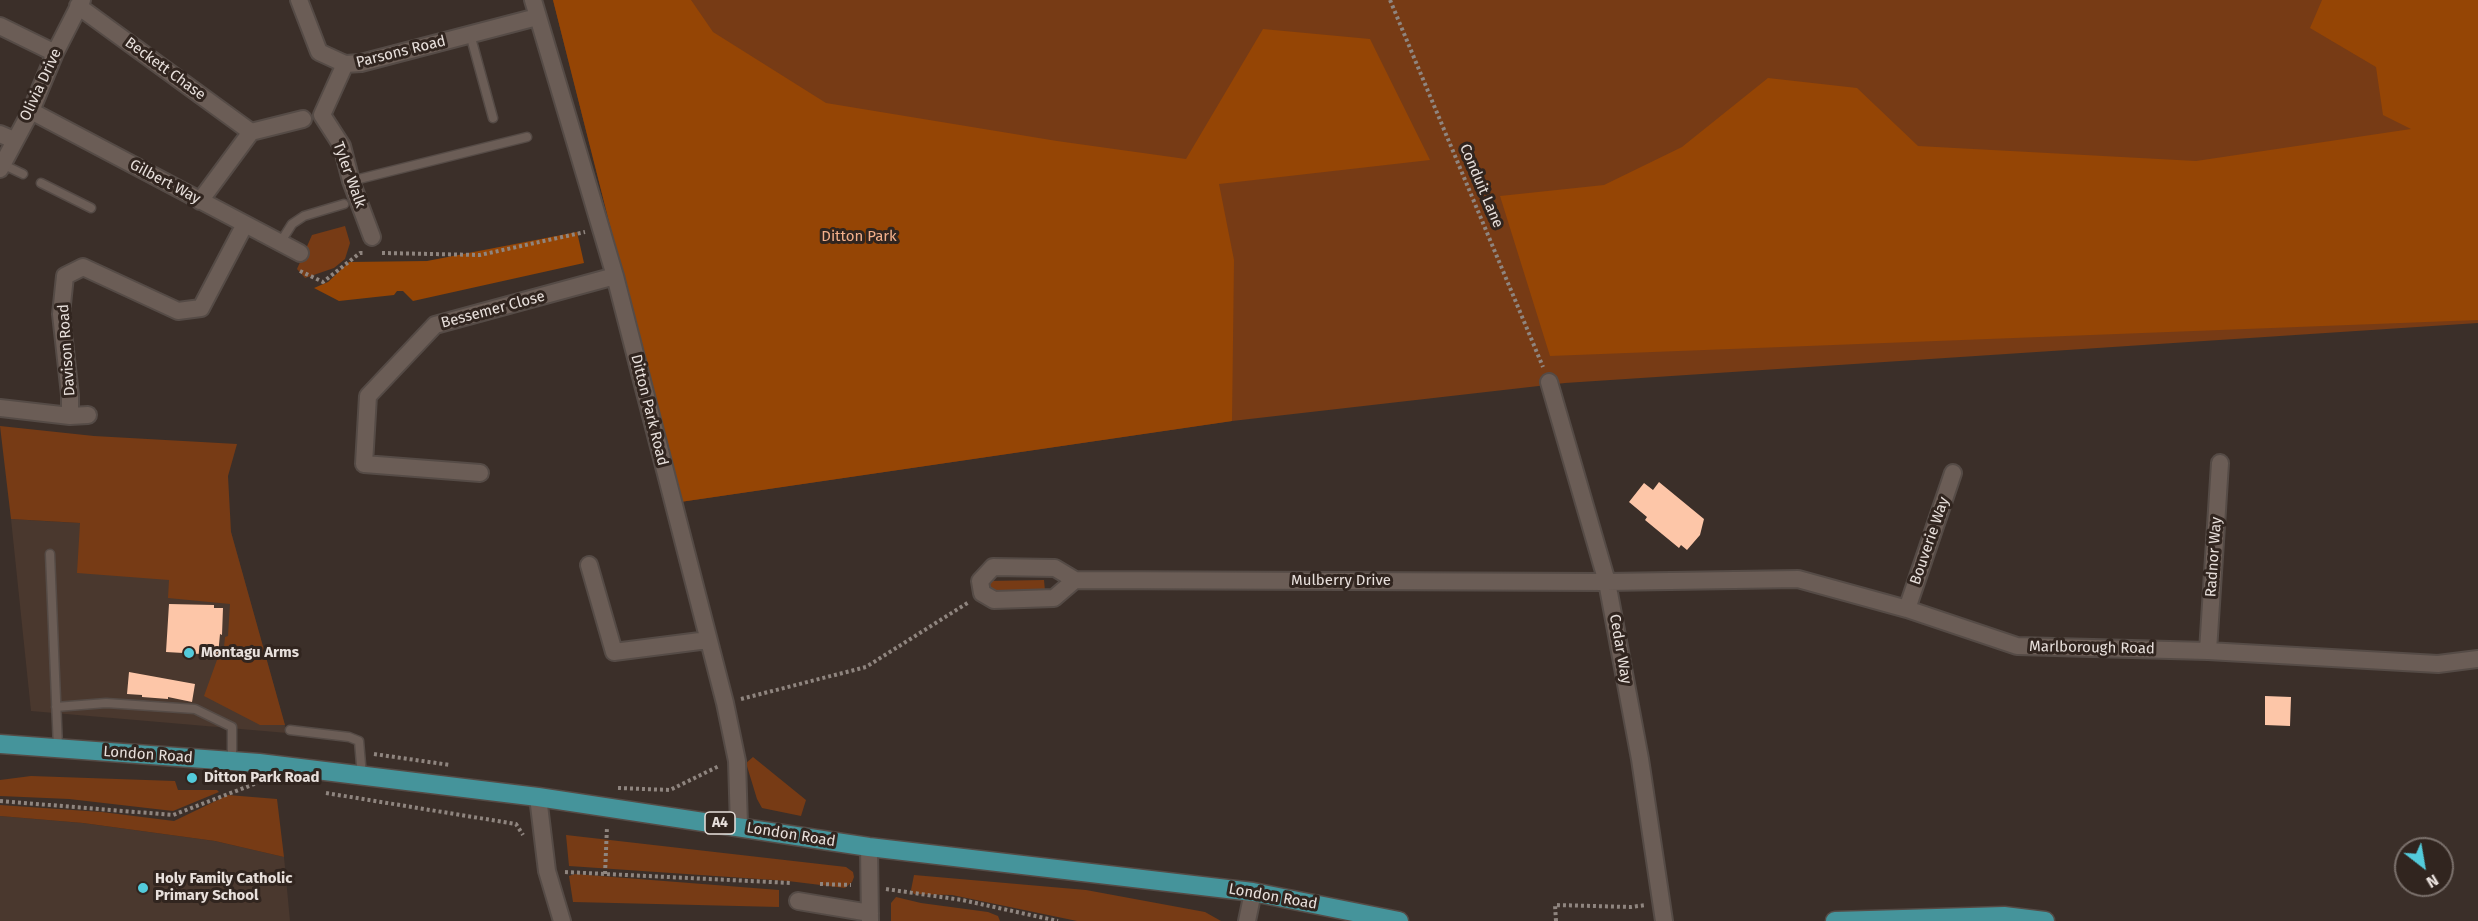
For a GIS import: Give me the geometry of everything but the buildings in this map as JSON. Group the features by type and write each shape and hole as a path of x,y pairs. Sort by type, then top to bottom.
{"main road":[{"name":"London Road","path":"0,744 232,761 538,797 739,826 869,848 1253,892 1399,921"},
{"name":"London Road","path":"0,753 39,746"},
{"path":"1836,921 2004,916 2044,921"}],"street":[{"name":"Parsons Road","path":"299,0 319,52 345,64 361,63 470,34 535,8"},
{"name":"Olivia Drive","path":"1,167 7,137 31,111 55,53 80,3"},
{"name":"Beckett Chase","path":"80,3 251,132"},
{"name":"Ditton Park Road","path":"535,8 615,276 725,703 737,761 739,826"},
{"path":"0,26 55,53"},
{"name":"Tyler Walk","path":"345,64 322,115 342,146 351,181 372,237"},
{"name":"Gilbert Way","path":"31,111 300,253"},
{"path":"200,201 251,132 303,119"},
{"name":"Davison Road","path":"70,416 70,395 61,314 65,276 83,267 178,311 201,308 245,224"},
{"name":"Bessemer Close","path":"480,473 364,464 369,396 435,325 615,276"},
{"name":"Cedar Way","path":"1549,382 1607,582 1638,749 1664,921"},
{"name":"Davison Road","path":"0,408 88,416"},
{"name":"Radnor Way","path":"2208,651 2220,463"},
{"name":"Bouverie Way","path":"1907,609 1953,472"},
{"path":"589,565 614,652 708,640"},
{"name":"Mulberry Drive","path":"982,593 980,581 993,567 1055,568 1075,580 1607,582"},
{"name":"Marlborough Road","path":"1607,582 1798,579 1907,609 2017,646 2208,651 2438,664 2478,659"},
{"path":"982,593 994,600 1054,598 1075,580"},
{"path":"538,797 547,871 562,921"},
{"path":"798,901 870,917 869,848"},
{"path":"1247,921 1253,892"}],"lane":[{"path":"470,34 493,118"},
{"path":"351,181 527,136"},
{"path":"1,167 23,174"},
{"path":"41,183 91,208"},
{"path":"280,243 292,224 304,216 344,204"},
{"path":"50,554 58,748"},
{"path":"56,707 106,703 195,709 232,727 232,761"},
{"path":"290,730 349,737 359,741 362,776"}],"path":[{"name":"Conduit Lane","path":"1390,0 1549,382"},
{"path":"372,237 377,253 480,255 588,232 590,241"},
{"path":"725,703 866,667 982,593"},
{"path":"360,752 454,765"},
{"path":"605,874 607,787 670,790 723,764"},
{"path":"1556,921 1555,905 1631,907"}],"shaded area":[{"path":"11,519 231,532 287,733 31,711"},
{"name":"Holy Family Catholic Primary School","path":"0,816 83,823 215,841 284,857 290,921 0,921"}],"green space":[{"name":"Ditton Park","path":"553,0 2478,0 2478,323 1565,383 1232,421 680,502"},
{"path":"553,0 691,0 713,32 826,103 1057,141 1186,159 1263,29 1370,39 1430,160 1219,184 1234,260 1232,421 680,502"},
{"path":"2322,0 2478,0 2478,320 1550,356 1500,196 1604,185 1682,147 1768,78 1857,88 1918,146 2196,161 2411,129 2383,115 2376,67 2310,28"},
{"path":"345,226 350,243 345,259 334,268 305,278 297,269 312,235"},
{"path":"577,232 584,263 413,301 403,291 397,291 394,295 339,301 314,288 328,282 349,262 427,261"},
{"path":"0,426 94,436 237,444 228,476 231,532 285,725 260,725 204,696 218,657 223,657 225,637 228,636 230,604 168,598 169,580 77,573 80,523 11,519"},
{"path":"1044,580 1045,591 989,591 988,581"},
{"path":"753,757 806,800 801,816 762,808 746,763"},
{"path":"31,776 175,781 178,790 217,790 219,792 173,811 69,799 0,796 0,780"},
{"path":"228,795 277,799 284,857 215,841 83,823 0,816 0,805 102,812 174,821"},
{"path":"566,835 846,867 853,872 854,877 845,888 788,881 569,866"},
{"path":"575,874 779,890 779,907 573,902 569,876"},
{"path":"914,875 1086,890 1205,912 1221,921 1077,921 952,895 914,894 911,890"},
{"path":"896,897 921,903 988,912 998,916 1000,921 891,921 891,903"}],"place":[{"name":"Montagu Arms","path":"189,653"},
{"name":"Ditton Park Road","path":"192,778"},
{"name":"Holy Family Catholic Primary School","path":"143,888"}]}
